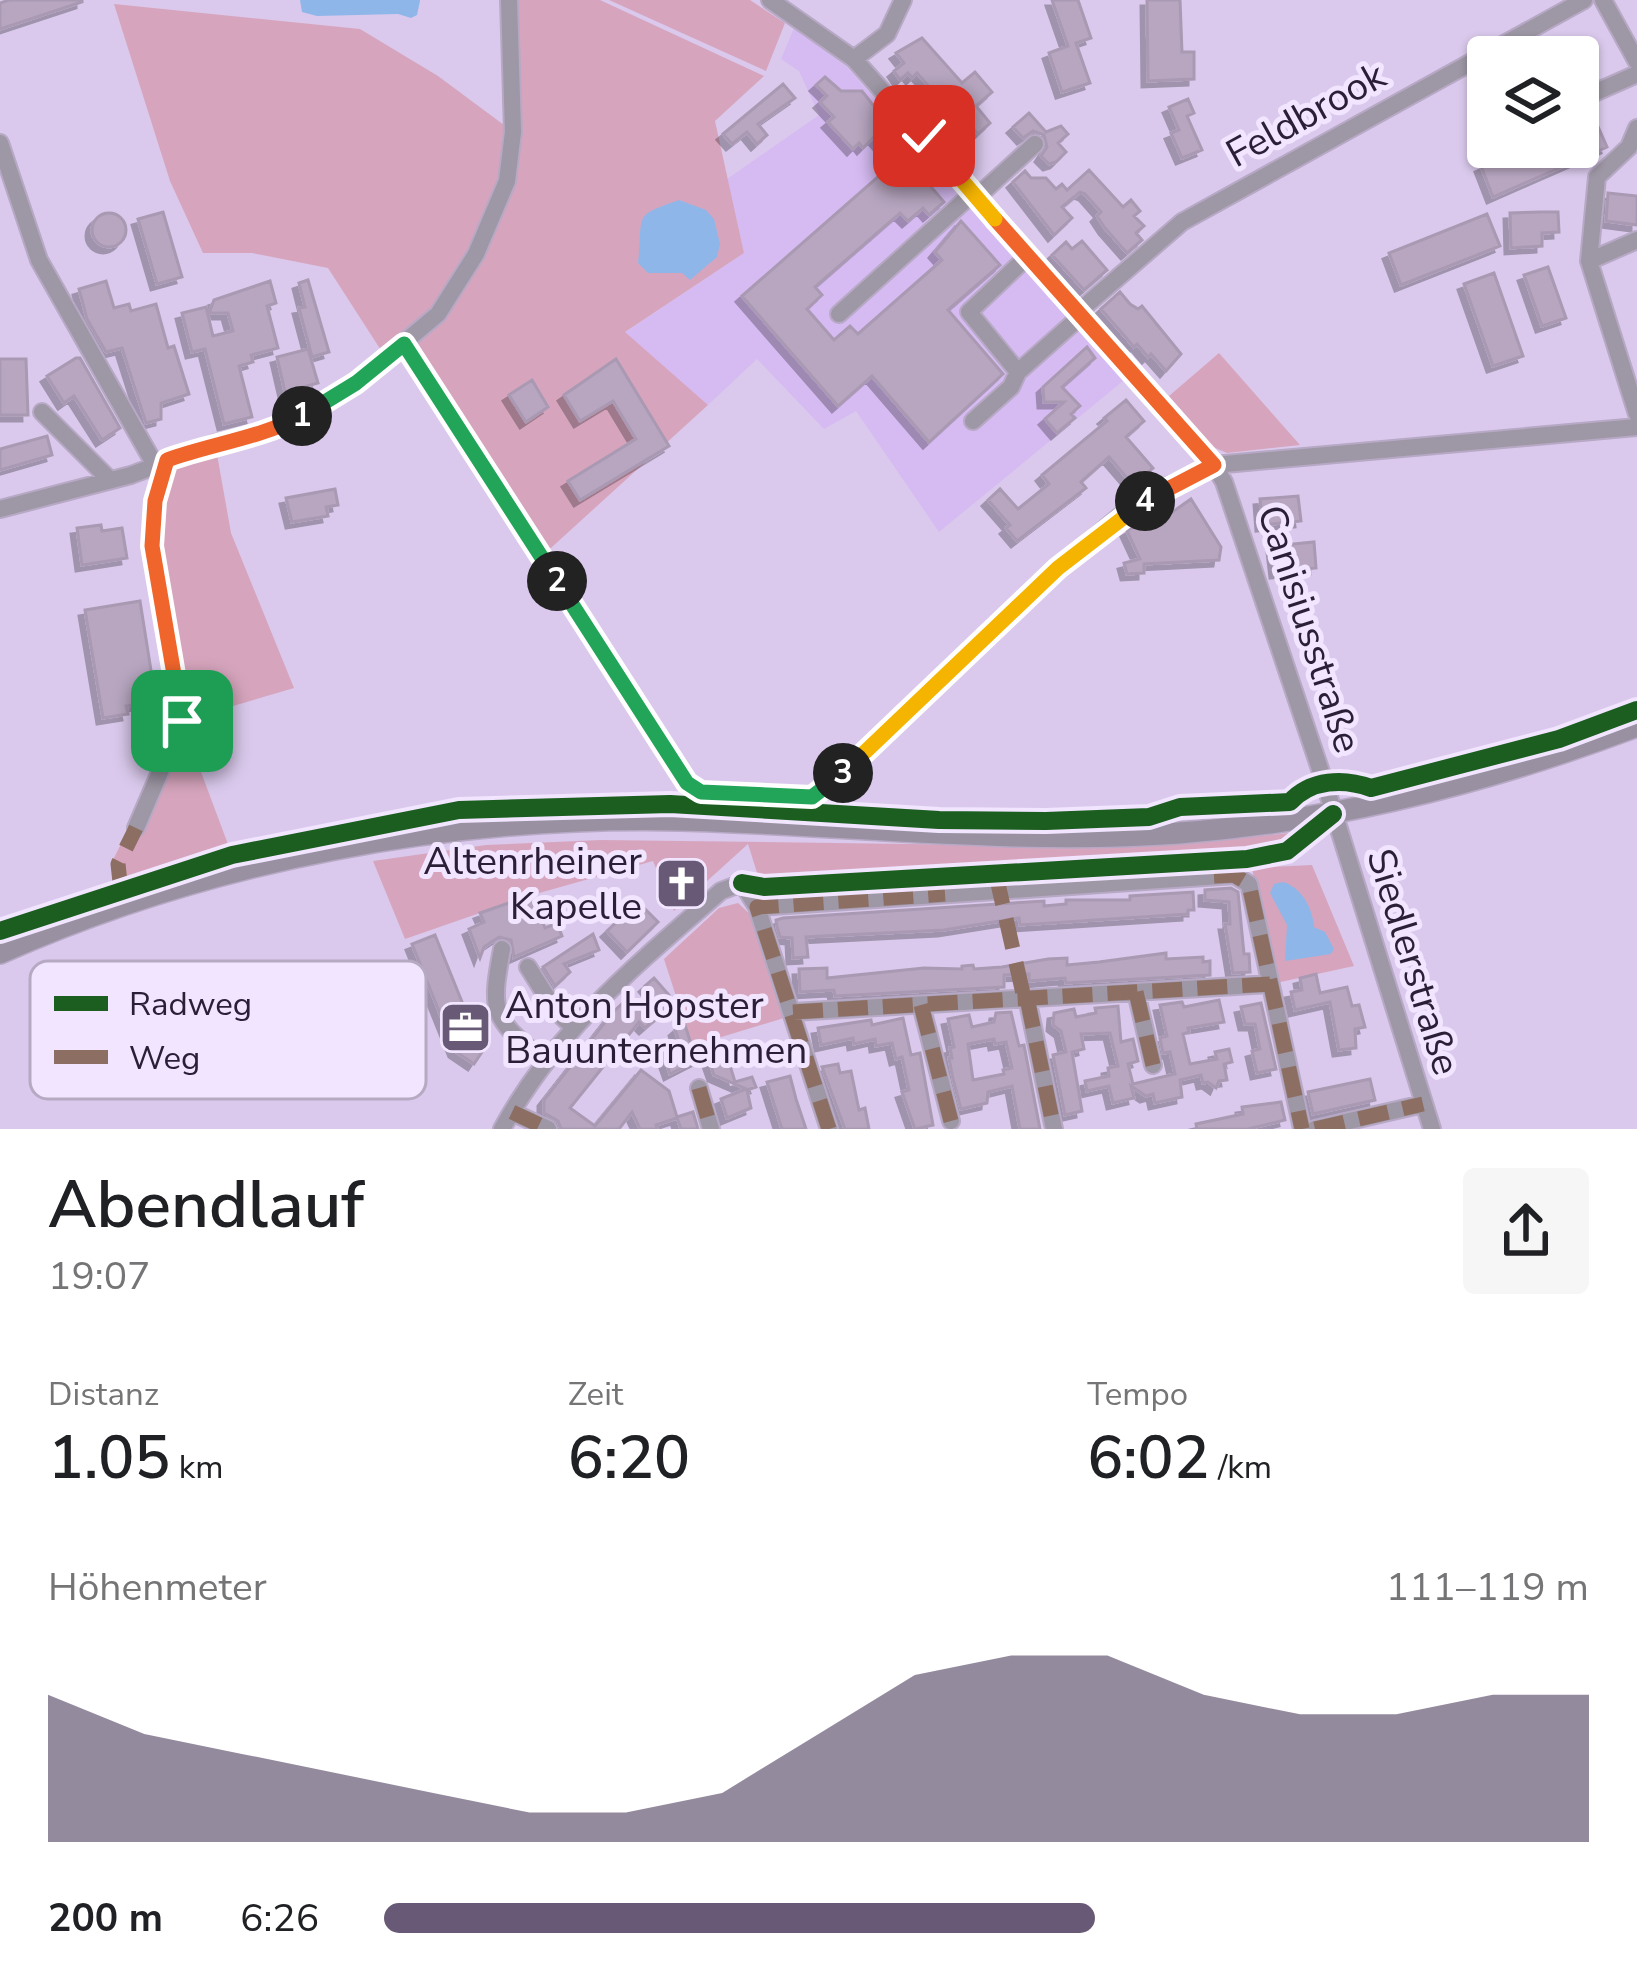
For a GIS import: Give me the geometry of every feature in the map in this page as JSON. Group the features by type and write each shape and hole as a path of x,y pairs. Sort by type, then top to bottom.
{"main road":[{"path":"0,949 237,872 344,847 461,829 676,820 1042,838 1182,832 1333,814 1506,772 1637,726"}],"street":[{"path":"0,509 110,480 215,443 264,434 356,383 438,314 460,283 507,181 513,132 509,0"},
{"name":"Canisiusstraße","path":"770,0 854,58 1214,465 1242,529 1333,814"},
{"path":"854,58 887,34 903,0"},
{"name":"Feldbrook","path":"973,421 1011,386 1018,371 1182,222 1584,0"},
{"path":"1603,0 1637,62"},
{"path":"1599,91 1637,74"},
{"path":"1637,128 1633,146 1597,177 1589,261 1632,376 1637,414"},
{"path":"0,142 39,260 161,463 152,546 182,721 136,827"},
{"path":"839,314 1035,144"},
{"path":"1589,261 1637,240"},
{"path":"1018,371 969,312 1028,256"},
{"path":"404,344 687,783 701,792 812,797 827,788 1058,568 1119,517 1166,487 1214,465 1637,427"},
{"path":"42,412 110,480"},
{"name":"Siedlerstraße","path":"1333,814 1432,1129"},
{"path":"757,907 1234,875 1249,884 1302,1129"},
{"path":"548,1129 507,1120 544,1062 612,986 721,892 742,883 757,907 829,1129"},
{"path":"502,949 493,991 496,1011 507,1029 544,1062"},
{"path":"528,967 555,1010 574,1028"},
{"path":"793,1012 1270,984"},
{"path":"1136,992 1153,1065"},
{"path":"1027,998 1054,1129"},
{"path":"921,1006 951,1121"},
{"path":"699,1088 711,1129"},
{"path":"1315,1129 1424,1104"}],"shaded area":[{"path":"509,0 600,0 764,76 715,121 744,253 625,332 708,405 541,557 405,345 386,358 328,268 252,253 203,253 170,181 114,4 360,29 438,76 512,131"},
{"path":"609,0 750,0 785,23 766,71"},
{"path":"794,28 847,67 1123,381 939,532 856,411 824,429 757,359 708,405 624,333 744,253 727,179 819,115 799,71 781,59"},
{"path":"1219,353 1300,445 1227,453 1213,447 1169,396"},
{"path":"215,443 231,533 294,688 182,721 152,546 167,461"},
{"path":"182,721 232,855 115,889 111,864"},
{"path":"1290,833 1287,847 1277,851 760,882 748,844 674,911 653,861 532,895 405,939 373,861 486,845 601,840 1141,847"},
{"path":"1243,862 1243,868 766,898 766,893"},
{"path":"1312,865 1354,966 1276,983 1252,868"},
{"path":"738,903 752,916 784,1018 692,1046 664,959 719,908"}],"water":[{"path":"300,0 420,1 417,15 411,18 398,14 317,16 302,12"},
{"path":"679,200 706,210 714,219 720,244 717,257 690,280 682,273 648,273 638,263 643,219"},
{"path":"1283,882 1305,899 1314,927 1325,932 1334,949 1331,954 1285,961 1287,925 1270,893 1274,884"}],"building":[{"path":"1052,0 1078,0 1091,38 1076,43 1090,83 1062,92 1049,53 1068,46"},
{"path":"1147,0 1180,0 1182,52 1194,52 1194,79 1148,81"},
{"path":"82,2 0,29 0,3"},
{"path":"922,38 962,83 975,72 992,92 976,106 990,123 978,134 940,101 932,108 924,98 933,91 917,73 900,80 894,71 904,63 896,53"},
{"path":"825,77 841,91 862,91 888,124 882,129 944,202 929,215 923,208 908,221 900,213 815,287 822,295 807,309 834,340 850,326 858,334 942,260 935,252 961,221 1000,265 948,310 1003,374 929,442 872,376 838,406 742,296 895,162 874,137 863,148 859,143 853,149 828,122 834,117 820,102 827,96 816,85"},
{"path":"783,84 795,98 758,124 767,135 757,144 747,132 732,144 723,134"},
{"path":"1188,99 1194,113 1187,116 1202,150 1182,158 1171,133 1179,130 1169,107"},
{"path":"1029,113 1046,132 1061,126 1068,134 1058,143 1066,152 1056,162 1049,164 1041,156 1047,147 1044,135 1033,131 1023,138 1013,127"},
{"path":"1482,168 1559,168 1493,197"},
{"path":"1089,170 1123,207 1131,200 1140,211 1134,216 1144,226 1136,233 1142,240 1127,253 1085,194 1080,192 1062,207 1072,218 1054,235 1013,182 1025,171 1031,178 1046,178 1056,189 1062,184 1067,190"},
{"path":"1608,193 1637,196 1637,225 1606,221"},
{"path":"163,212 182,277 157,284 138,219"},
{"path":"1558,212 1559,232 1542,233 1542,246 1511,248 1510,213"},
{"path":"109,213 121,218 126,230 121,242 109,247 97,242 92,230 97,218"},
{"path":"1487,214 1500,246 1401,285 1389,253"},
{"path":"1082,241 1107,270 1084,290 1052,255 1066,242 1072,249"},
{"path":"1548,267 1566,318 1542,326 1524,275"},
{"path":"1494,273 1523,356 1493,366 1464,284"},
{"path":"308,280 329,352 312,357 299,308 305,307 299,283"},
{"path":"106,281 114,308 129,304 131,311 156,304 168,348 174,346 189,394 161,403 161,419 146,423 122,348 106,352 87,319 79,289"},
{"path":"270,281 276,303 267,306 278,348 251,355 253,362 239,366 252,417 224,424 205,349 192,352 182,313 206,307 213,336 233,331 228,313 209,313 214,300"},
{"path":"1120,292 1130,304 1138,309 1142,306 1181,354 1166,371 1151,354 1148,357 1137,344 1134,347 1101,309"},
{"path":"1087,347 1095,358 1062,387 1080,406 1071,414 1075,418 1057,433 1045,419 1064,402 1044,402 1043,387"},
{"path":"308,349 318,383 285,392 277,357"},
{"path":"76,358 120,428 102,440 74,396 64,403 47,376"},
{"path":"0,359 26,359 28,415 0,415"},
{"path":"616,359 669,446 580,500 568,481 636,439 613,401 580,421 564,395"},
{"path":"532,380 548,407 526,422 509,395"},
{"path":"1126,400 1144,421 1126,437 1153,468 1133,485 1109,457 1081,482 1086,488 1017,541 988,500 1000,489 1018,509 1049,484 1042,475"},
{"path":"47,436 52,455 0,470 0,449"},
{"path":"335,489 338,505 326,507 328,516 292,522 286,498"},
{"path":"1298,496 1301,521 1262,525 1260,499"},
{"path":"1191,499 1221,547 1219,560 1144,564 1144,573 1127,574 1124,563 1140,559 1127,531 1162,508 1171,513"},
{"path":"101,525 102,531 122,528 127,558 82,565 77,528"},
{"path":"1314,542 1316,568 1276,572 1273,546"},
{"path":"140,601 156,702 126,706 128,714 103,718 85,610"},
{"path":"1205,890 1238,892 1250,972 1233,973 1225,924 1230,924 1229,902 1205,900"},
{"path":"1193,892 1194,910 1188,914 1020,925 1019,918 944,930 806,937 808,957 793,958 792,938 780,937 776,920 1044,901 1044,906 1066,904 1066,900 1130,900 1130,896"},
{"path":"532,895 545,928 557,923 562,936 514,957 511,940 499,937 484,947 480,958 469,929 484,922 480,913"},
{"path":"638,902 658,922 627,952 607,931"},
{"path":"593,934 599,950 564,964 570,972 555,986 543,967"},
{"path":"435,935 475,1034 488,1043 474,1064 455,1051 426,979 426,961 419,961 412,944"},
{"path":"1166,953 1166,959 1203,957 1203,962 1210,961 1210,975 1066,983 1065,978 1029,981 1029,974 1004,975 1004,987 835,996 834,990 800,992 799,969 827,968 827,978 924,968 1002,967 1048,959 1067,958 1067,965"},
{"path":"1316,974 1320,993 1347,987 1352,1006 1359,1005 1365,1027 1355,1029 1356,1048 1339,1050 1330,1002 1295,1010 1291,992 1302,990 1300,978"},
{"path":"654,978 669,995 661,1002 667,1009 645,1028 639,1022 570,1108 595,1126 641,1070 669,1091 677,1117 693,1112 698,1129 681,1129 677,1118 656,1125 657,1129 640,1129 632,1112 619,1129 561,1129 558,1121 544,1113 544,1100 613,1012 625,1001 635,1007 651,993 645,986"},
{"path":"1219,1000 1224,1022 1188,1028 1183,1034 1190,1064 1217,1059 1215,1052 1229,1049 1232,1062 1224,1064 1227,1080 1219,1081 1216,1088 1203,1083 1201,1075 1180,1080 1182,1097 1155,1103 1153,1094 1146,1096 1131,1086 1134,1098 1113,1103 1109,1086 1087,1091 1085,1081 1109,1076 1108,1068 1118,1066 1110,1033 1081,1034 1084,1049 1072,1052 1082,1111 1065,1115 1053,1055 1066,1052 1061,1031 1053,1025 1054,1013 1074,1009 1076,1017 1096,1013 1095,1008 1118,1006 1121,1042 1133,1039 1138,1061 1128,1064 1133,1084 1175,1074 1170,1052 1163,1053 1160,1038 1167,1036 1160,1005 1182,1002 1184,1007"},
{"path":"1261,1003 1276,1069 1257,1073 1252,1051 1260,1049 1255,1024 1245,1024 1241,1007"},
{"path":"1011,1012 1019,1046 1024,1045 1040,1129 1020,1129 1012,1086 988,1092 987,1103 961,1109 949,1058 954,1047 948,1019 969,1015 972,1027 994,1022 996,1013","holes":["994,1039 995,1044 1006,1042 1012,1068 973,1080 968,1044"]},
{"path":"903,1018 911,1055 920,1053 933,1125 915,1129 902,1092 909,1090 902,1057 896,1059 892,1043 876,1046 875,1039 854,1044 853,1038 821,1045 818,1028"},
{"path":"684,1022 692,1047 704,1043 708,1055 725,1049 735,1082 752,1077 756,1087 747,1090 751,1108 727,1118 721,1099 746,1089 714,1075 707,1055 670,1074 662,1051 680,1044 675,1030"},
{"path":"838,1064 840,1073 851,1071 859,1110 865,1108 869,1129 845,1129 822,1067"},
{"path":"790,1076 806,1129 782,1129 767,1082"},
{"path":"1370,1079 1375,1100 1313,1114 1308,1092"},
{"path":"1281,1102 1285,1120 1248,1129 1197,1129 1196,1124 1243,1114 1242,1107"}],"marked path":[{"path":"121,891 118,864 136,828"},
{"path":"996,875 1024,998"},
{"path":"1214,876 1234,875 1249,884 1302,1129"},
{"path":"829,1129 757,907 945,894"},
{"path":"793,1012 1270,984"},
{"path":"1136,992 1153,1065"},
{"path":"1027,998 1054,1129"},
{"path":"921,1005 951,1121"},
{"path":"699,1088 711,1129"},
{"path":"1315,1129 1423,1104"},
{"path":"512,1112 548,1129"}],"cycle path":[{"path":"0,931 232,855 459,810 670,804 939,820 1149,817 1180,807 1290,802 1328,783 1371,788 1559,739 1637,710"},
{"path":"742,883 764,887 1247,859 1287,851 1333,814"}],"place":[{"name":"Altenrheiner Kapelle","path":"681,883"},
{"name":"Anton Hopster Bauunternehmen","path":"466,1027"}],"route":[{"path":"182,721 152,546 155,501 167,460 215,443 264,434 298,418 356,383 404,344 687,783 701,792 793,797 812,797 827,788 1058,568 1119,517 1166,487 1214,465 924,136"}]}
